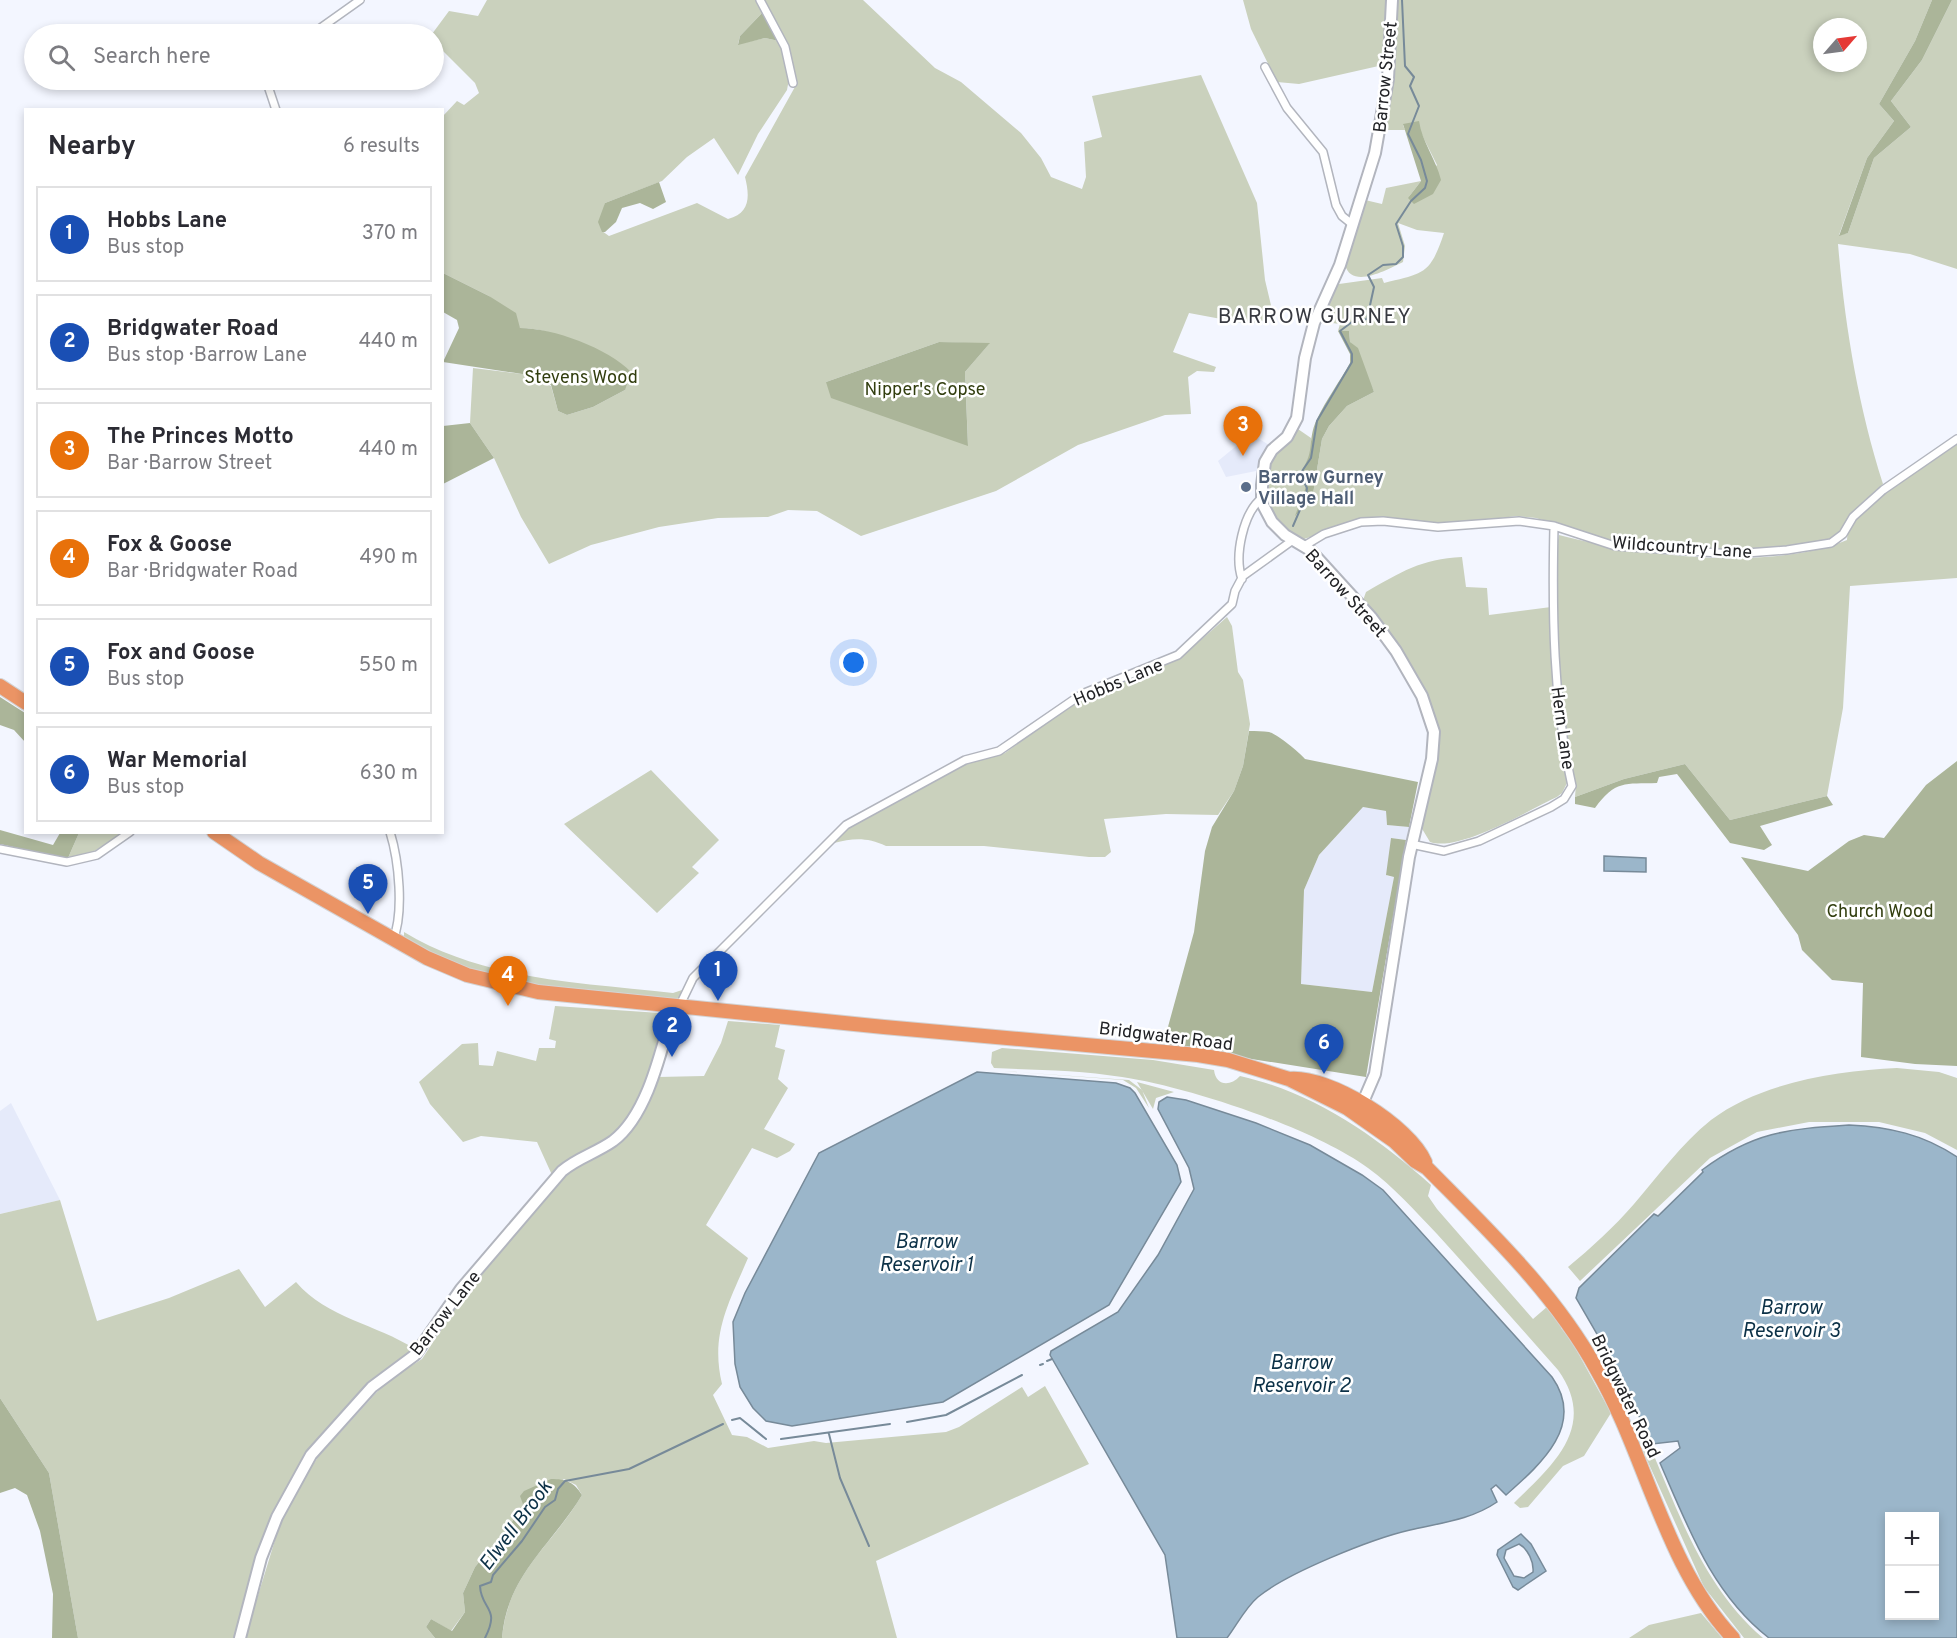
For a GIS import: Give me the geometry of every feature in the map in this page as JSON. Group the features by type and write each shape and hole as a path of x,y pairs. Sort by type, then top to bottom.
{"highway":[{"path":"0,686 24,702"},
{"name":"Bridgwater Road","path":"217,834 260,863 393,940 448,968 499,984 538,992 1198,1055 1295,1082 1347,1108 1427,1168 1562,1312 1598,1371 1683,1564 1705,1602 1733,1638"},
{"name":"Bridgwater Road","path":"1295,1082 1304,1077 1333,1087 1363,1102 1395,1128 1422,1156 1427,1168"},
{"path":"1295,1082 1368,1127 1379,1130"},
{"path":"1347,1108 1363,1102 1364,1113 1379,1130"}],"main road":[{"name":"Barrow Street","path":"1363,1102 1375,1074 1411,844 1434,742 1427,709 1408,670 1378,626 1304,546 1293,540 1268,516 1262,498 1265,462 1272,450 1287,437 1297,418 1305,358 1314,323 1340,265 1375,153 1388,79 1392,0"},
{"name":"Barrow Lane","path":"240,1638 261,1558 277,1517 311,1455 372,1387 421,1348 461,1289 561,1171 577,1159 613,1141 627,1126 646,1091 677,1005"}],"street":[{"path":"326,24 360,0"},
{"path":"760,0 785,47 793,83"},
{"path":"1265,67 1287,108 1323,152 1336,205 1342,216 1352,224"},
{"path":"269,90 275,108"},
{"name":"Wildcountry Lane","path":"1304,546 1324,534 1361,522 1383,521 1438,527 1519,520 1554,526 1616,546 1733,554 1787,550 1831,543 1843,534 1853,517 1883,490 1957,439"},
{"path":"1242,579 1239,564 1247,515 1262,498"},
{"name":"Hern Lane","path":"1411,844 1444,851 1479,841 1551,807 1564,799 1572,786 1557,710 1553,604 1554,526"},
{"name":"Hobbs Lane","path":"677,1005 693,978 846,825 964,760 999,751 1082,694 1178,654 1232,604 1235,591 1242,579 1293,540"},
{"path":"0,849 68,862 97,855 127,834"},
{"path":"390,834 398,881 399,922 393,940"}],"shaded area":[{"path":"1251,434 1269,445 1256,471 1226,477 1218,461"},
{"path":"1363,807 1386,811 1387,825 1409,827 1406,840 1392,838 1387,876 1394,877 1372,992 1301,984 1304,890 1319,855"},
{"path":"11,1103 60,1200 0,1214 0,1111"}],"green space":[{"path":"487,0 758,0 764,11 740,36 738,44 765,38 779,41 789,79 787,90 758,134 738,175 714,138 687,157 662,181 605,203 602,231 609,236 697,203 728,219 741,213 748,197 745,177 796,85 786,45 763,0 863,0 935,68 961,82 1021,133 1041,158 1051,177 1082,189 1086,177 1084,142 1102,137 1092,96 1201,75 1257,203 1265,280 1274,318 1248,324 1189,313 1173,352 1216,367 1214,372 1197,371 1188,377 1191,414 1165,415 1078,445 996,491 861,536 817,511 788,510 768,517 718,518 659,527 591,545 549,564 521,517 494,458 470,423 473,368 522,374 551,386 558,411 567,415 593,407 625,390 578,348 552,334 537,329 520,328 489,296 444,274 444,115 457,101 464,105 479,93 475,83 444,52 444,24 439,24 449,11 478,16","holes":["939,342 989,344 965,372 968,445 826,382"]},
{"path":"1243,0 1386,0 1383,65 1299,84 1277,82 1251,29"},
{"path":"1396,0 1932,0 1915,41 1879,104 1894,121 1867,158 1839,235 1848,233 1874,158 1911,127 1891,101 1922,60 1952,0 1957,0 1957,269 1910,254 1838,244 1844,305 1854,366 1866,425 1883,484 1860,505 1835,537 1786,548 1732,551 1605,540 1536,518 1517,516 1459,523 1359,521 1301,540 1281,527 1266,502 1268,462 1295,427 1311,438 1311,457 1298,475 1306,486 1296,515 1312,500 1322,439 1329,426 1347,406 1374,392 1350,342 1349,331 1338,331 1340,324 1332,323 1333,319 1329,317 1333,308 1323,307 1336,285 1382,278 1384,283 1424,270 1434,257 1444,233 1417,230 1398,223 1405,246 1403,262 1371,276 1355,276 1349,272 1345,265 1365,200 1382,204 1386,188 1421,181 1408,198 1437,165 1421,133 1403,125 1405,130 1385,130 1394,55"},
{"path":"1932,0 1952,0 1922,60 1891,101 1911,127 1874,158 1848,233 1839,236 1867,158 1894,121 1879,104 1915,41"},
{"path":"764,11 779,41 765,38 738,45 740,36"},
{"path":"1419,121 1441,180 1433,194 1414,204 1408,198 1421,181 1403,124"},
{"path":"659,182 666,202 653,209 640,203 622,208 616,222 602,232 598,222 605,203"},
{"name":"Stevens Wood","path":"444,274 489,296 516,313 520,328 564,336 609,355 631,372 625,390 593,407 567,415 558,411 551,385 522,374 444,362 459,328 457,320 444,313"},
{"path":"1338,331 1349,331 1350,342 1358,348 1374,392 1347,406 1329,426 1322,439 1312,500 1295,516 1306,486 1298,475 1307,460 1314,427 1350,363 1350,354"},
{"name":"Nipper's Copse","path":"939,342 990,343 965,372 968,446 831,398 826,382"},
{"path":"470,423 494,458 444,483 444,426"},
{"path":"1957,443 1957,578 1850,586 1843,708 1827,796 1730,820 1685,764 1624,779 1575,797 1576,784 1566,746 1558,684 1560,675 1555,557 1559,535 1626,549 1704,557 1781,556 1816,550 1847,540 1851,527 1875,500"},
{"path":"1462,557 1466,587 1487,588 1489,615 1551,607 1553,709 1567,783 1557,797 1511,820 1475,836 1443,844 1430,842 1421,827 1437,752 1402,652 1382,623 1362,603 1366,592 1401,573 1435,560"},
{"path":"1227,617 1232,626 1238,672 1243,680 1250,724 1243,766 1234,791 1218,815 1166,814 1104,819 1111,852 1105,857 984,846 886,846 860,839 834,843 852,825 958,766 1005,753 1065,709 1092,694 1179,659"},
{"path":"0,697 24,712 24,741 14,730 0,725"},
{"path":"1249,731 1273,734 1305,759 1418,782 1409,827 1387,825 1386,811 1363,807 1319,855 1304,890 1301,984 1372,992 1394,877 1386,875 1391,838 1406,840 1366,1077 1163,1045 1194,932 1205,851 1212,827 1234,791 1243,766"},
{"name":"Church Wood","path":"1957,761 1957,1066 1915,1064 1861,1057 1863,983 1832,980 1802,950 1798,935 1741,857 1808,871 1849,841 1864,835 1884,838 1926,785"},
{"path":"1685,764 1730,820 1827,796 1833,805 1760,826 1772,845 1764,850 1730,843 1677,774 1659,777 1657,783 1622,785 1609,792 1595,808 1575,804 1575,797 1624,779"},
{"path":"651,770 719,840 692,867 699,873 657,913 564,824"},
{"path":"0,830 53,845 59,834 79,834 68,858 0,844"},
{"path":"79,834 122,834 91,853 68,858"},
{"path":"404,932 467,961 500,970 604,986 673,993 682,990 680,997 675,999 574,990 499,977 466,968 439,956 404,938"},
{"path":"555,1006 660,1013 652,1063 631,1114 610,1138 576,1156 552,1175 537,1142 481,1136 463,1142 430,1104 419,1082 462,1044 478,1043 479,1065 493,1066 497,1051 536,1061 539,1048 555,1048 556,1041 549,1039"},
{"path":"728,1021 780,1025 775,1047 785,1050 778,1079 788,1088 764,1129 795,1144 790,1151 777,1158 752,1148 706,1225 748,1258 723,1319 718,1350 722,1384 713,1395 732,1435 747,1437 768,1448 814,1441 826,1443 946,1432 959,1427 1022,1387 1028,1397 1045,1386 1089,1464 876,1561 897,1638 502,1638 506,1615 522,1578 582,1495 576,1485 564,1479 524,1507 475,1567 463,1593 465,1612 451,1631 431,1619 426,1627 435,1638 245,1638 279,1527 297,1489 318,1457 386,1382 422,1359 461,1299 569,1171 620,1142 633,1129 646,1108 658,1077 704,1076 721,1043"},
{"path":"1002,1048 1153,1060 1214,1070 1220,1082 1224,1083 1232,1082 1240,1076 1293,1093 1318,1105 1388,1149 1431,1185 1428,1196 1437,1209 1533,1319 1548,1306 1572,1342 1611,1413 1584,1456 1563,1466 1528,1507 1520,1508 1514,1503 1556,1459 1566,1443 1572,1426 1574,1409 1569,1390 1558,1370 1452,1251 1387,1183 1368,1168 1316,1138 1284,1124 1181,1090 1106,1075 994,1068 991,1063 992,1052"},
{"path":"1897,1068 1939,1072 1957,1078 1957,1150 1925,1133 1879,1122 1809,1122 1757,1132 1710,1158 1580,1281 1568,1267 1618,1221 1690,1139 1711,1120 1731,1107 1753,1096 1800,1081 1850,1072"},
{"path":"1003,1071 1129,1080 1142,1090 1149,1108 1136,1088 1123,1080"},
{"path":"1137,1082 1174,1092 1156,1098 1153,1109"},
{"path":"60,1200 97,1321 169,1298 239,1269 265,1307 296,1282 322,1304 415,1349 367,1385 319,1439 293,1475 278,1506 236,1638 78,1638 49,1473 0,1398 0,1214"},
{"path":"0,1398 49,1473 78,1638 52,1638 53,1594 40,1531 27,1495 15,1488 0,1493"},
{"path":"1639,1442 1652,1451 1685,1527 1710,1575 1725,1597 1763,1638 1744,1638 1704,1587"},
{"path":"551,1479 569,1482 582,1495 522,1578 512,1596 502,1638 435,1638 426,1627 431,1619 452,1631 465,1612 463,1593 475,1567 524,1507 520,1496 524,1491"},
{"path":"1701,1613 1722,1638 1629,1638 1649,1625"}],"water":[{"path":"1604,856 1646,858 1646,872 1604,871"},
{"name":"Barrow Reservoir 1","path":"977,1072 1116,1083 1130,1088 1177,1165 1181,1182 1109,1305 943,1402 792,1426 766,1421 753,1408 740,1387 735,1364 733,1322 745,1293 819,1153"},
{"name":"Barrow Reservoir 2","path":"1167,1097 1186,1100 1256,1123 1310,1145 1383,1190 1552,1377 1561,1395 1564,1411 1562,1427 1555,1442 1533,1470 1506,1495 1496,1485 1491,1489 1497,1502 1466,1517 1393,1534 1330,1558 1288,1578 1253,1601 1227,1638 1177,1638 1165,1555 1050,1355 1051,1351 1118,1312 1158,1255 1194,1189 1189,1168 1158,1109 1159,1102"},
{"name":"Barrow Reservoir 3","path":"1849,1125 1892,1130 1918,1137 1957,1157 1957,1638 1769,1638 1732,1601 1717,1580 1692,1535 1660,1463 1680,1448 1678,1441 1652,1444 1615,1365 1576,1298 1579,1288 1654,1214 1658,1216 1703,1172 1702,1170 1720,1157 1755,1140 1807,1128"},
{"path":"1521,1534 1531,1544 1546,1571 1518,1590 1513,1587 1497,1555 1498,1550","holes":["1519,1544 1530,1556 1533,1568 1533,1572 1524,1578 1514,1576 1504,1558 1506,1550"]}],"waterway":[{"path":"1293,526 1306,496 1307,488 1300,474 1311,458 1317,421 1352,362 1352,354 1340,331 1352,322 1367,319 1374,287 1368,275 1383,265 1396,264 1403,257 1403,246 1396,224 1411,201 1425,188 1427,181 1421,160 1408,134 1419,106 1410,86 1414,77 1405,66 1402,0"},
{"path":"1047,1361 1052,1359"},
{"path":"907,1422 946,1415 1022,1375"},
{"path":"732,1420 740,1418 766,1439"},
{"name":"Elwell Brook","path":"485,1638 491,1614 483,1600 480,1586 491,1582 493,1575 522,1541 545,1507 555,1500 558,1489 565,1481 629,1469 723,1424"},
{"path":"781,1439 890,1424"},
{"path":"829,1434 840,1478 869,1546"}],"place":[{"name":"The Princes Motto","path":"1243,456"},
{"name":"Barrow Gurney Village Hall","path":"1246,487"},
{"name":"Fox and Goose","path":"368,914"},
{"name":"Hobbs Lane","path":"718,1001"},
{"name":"Fox & Goose","path":"508,1006"},
{"name":"Bridgwater Road","path":"672,1057"},
{"name":"War Memorial","path":"1324,1074"}],"district":[{"name":"BARROW GURNEY","path":"1315,316"}]}
